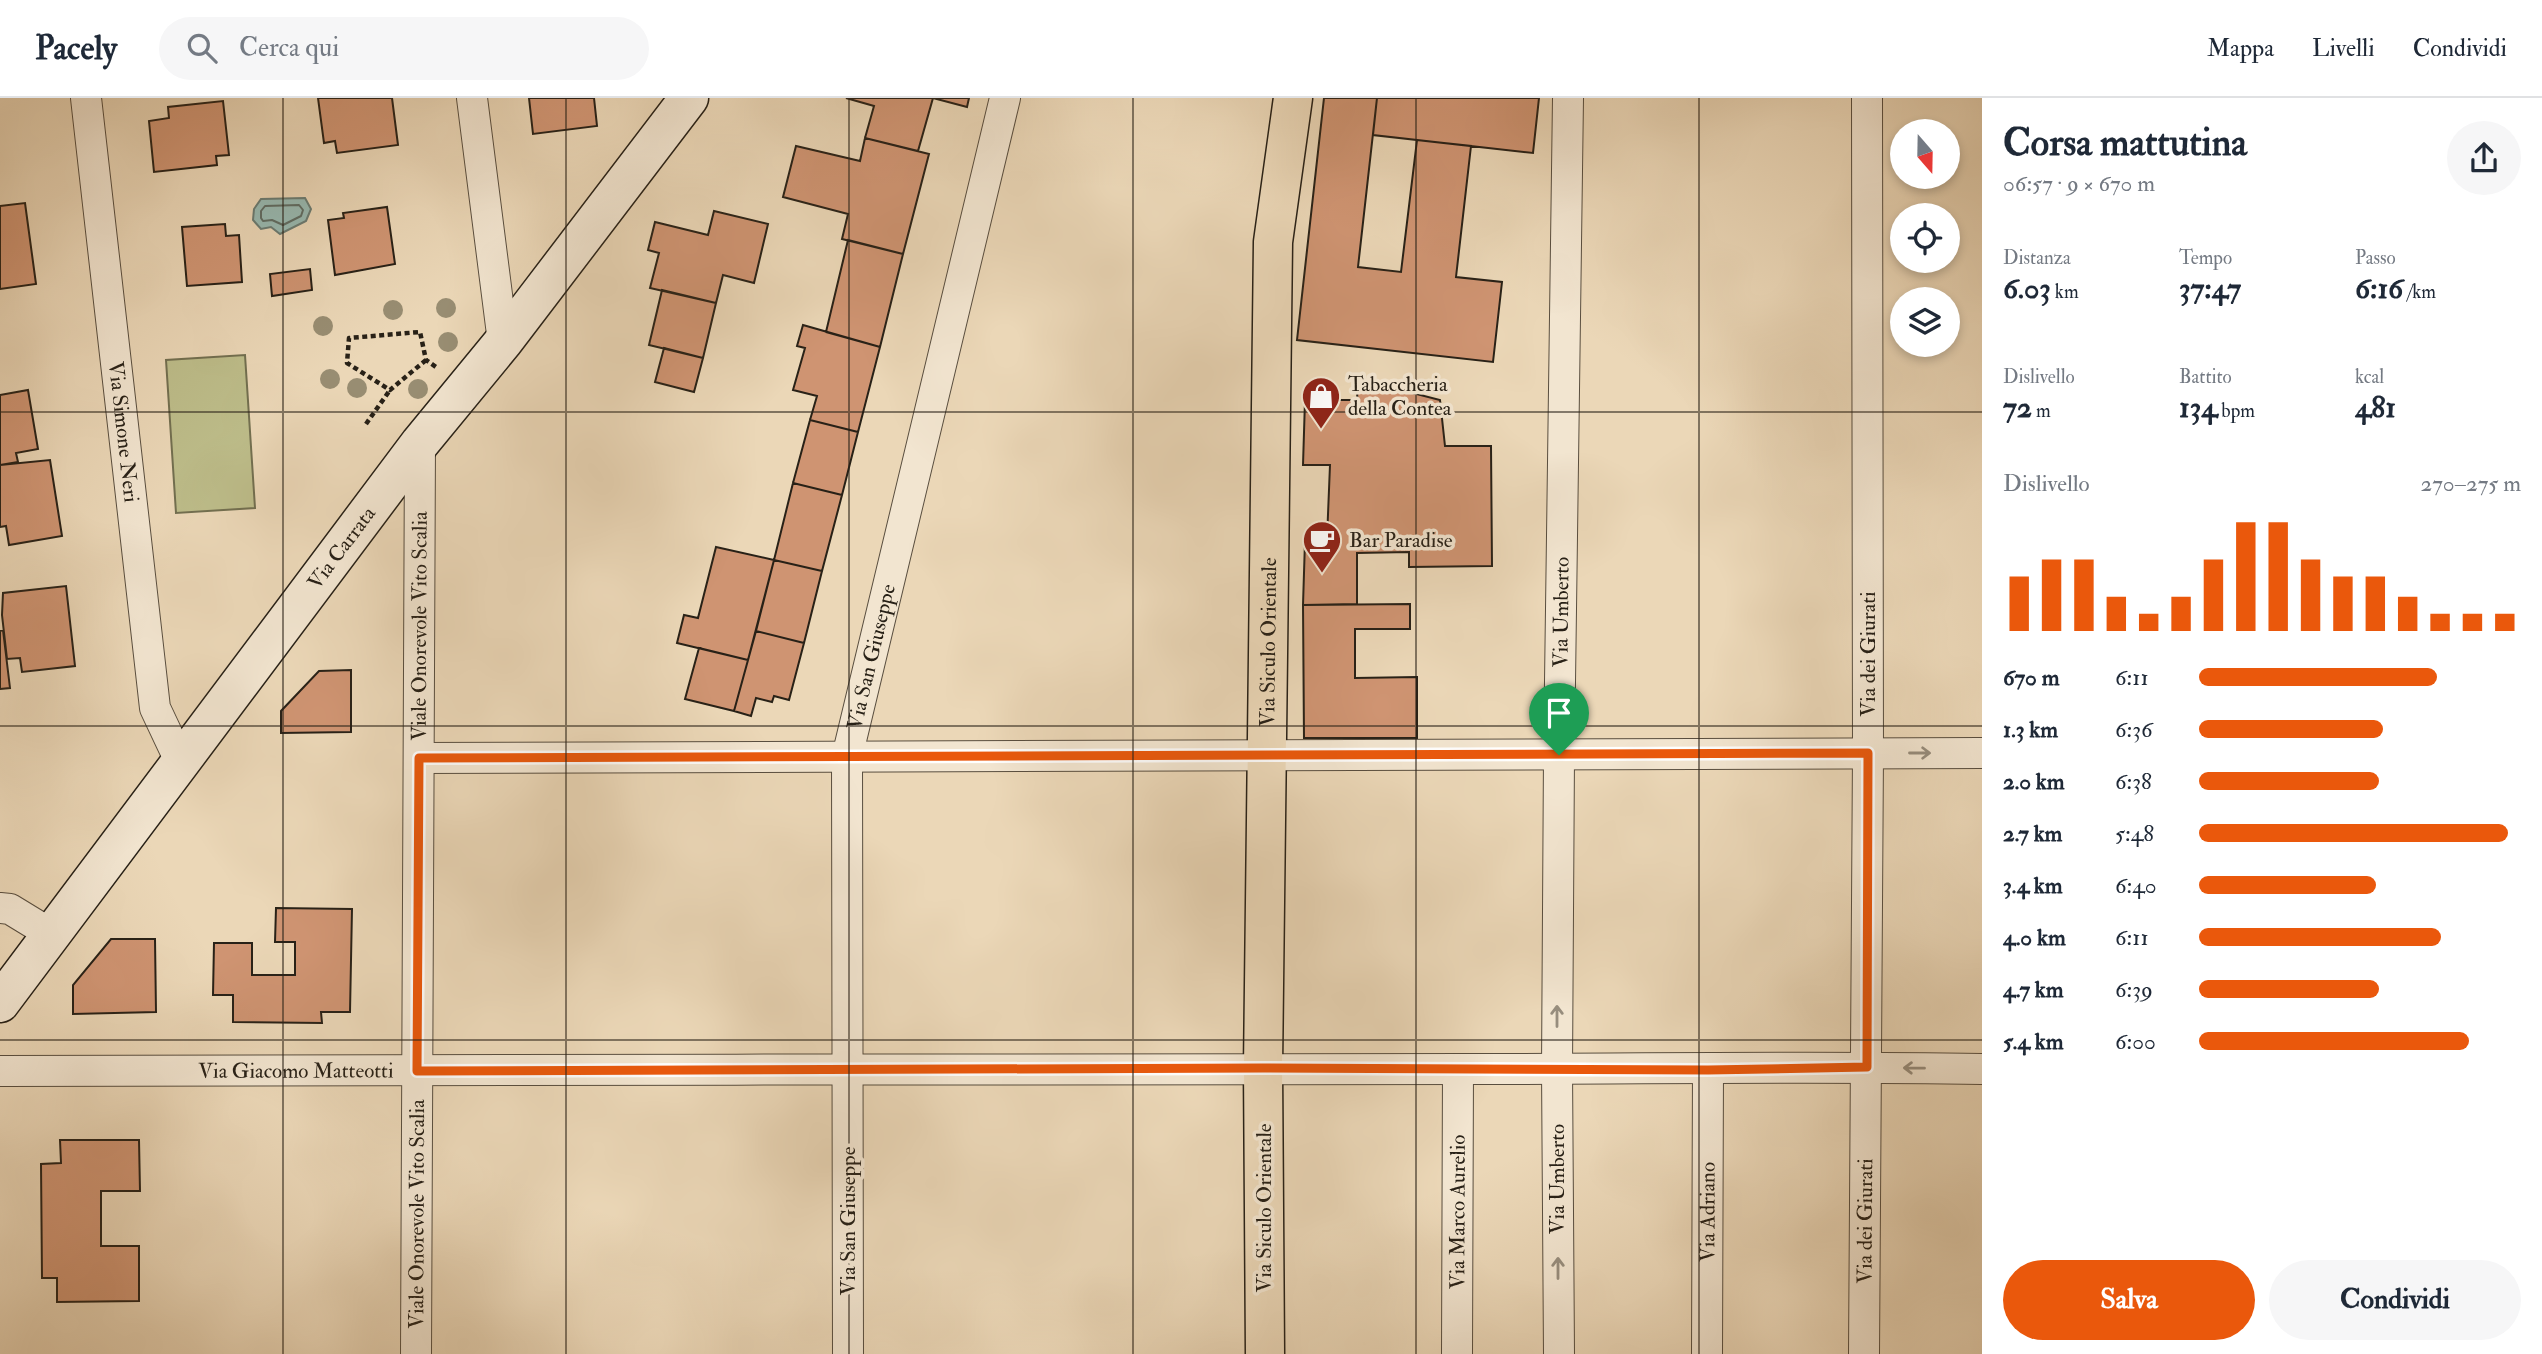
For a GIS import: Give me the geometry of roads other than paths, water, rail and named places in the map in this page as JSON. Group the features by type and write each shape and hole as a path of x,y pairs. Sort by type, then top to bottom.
{"main road":[{"name":"Via Siculo Orientale","path":"1265,1354 1263,1068 1273,242 1293,98"}],"street":[{"name":"Via Simone Neri","path":"86,98 155,708 180,761"},
{"path":"472,98 503,342"},
{"name":"Via Carrata","path":"0,1003 420,443 503,342 690,98"},
{"name":"Via San Giuseppe","path":"848,1354 847,757 1005,98"},
{"name":"Via Umberto","path":"1559,1345 1559,755 1568,98"},
{"name":"Via dei Giurati","path":"1864,1345 1868,753 1867,98"},
{"name":"Viale Onorevole Vito Scalia","path":"416,1354 420,443"},
{"path":"419,758 1982,753"},
{"path":"0,908 10,909 51,934"},
{"name":"Via Giacomo Matteotti","path":"0,1071 1263,1068 1708,1070 1867,1067 1982,1069"},
{"name":"Via Marco Aurelio","path":"1457,1354 1458,1069"},
{"name":"Via Adriano","path":"1707,1354 1708,1070"}],"water":[{"path":"305,198 311,209 306,221 280,234 271,227 261,229 253,220 254,209 261,199"}],"place":[{"name":"Tabaccheria della Contea","path":"1321,430"},
{"name":"Bar Paradise","path":"1322,574"}]}
